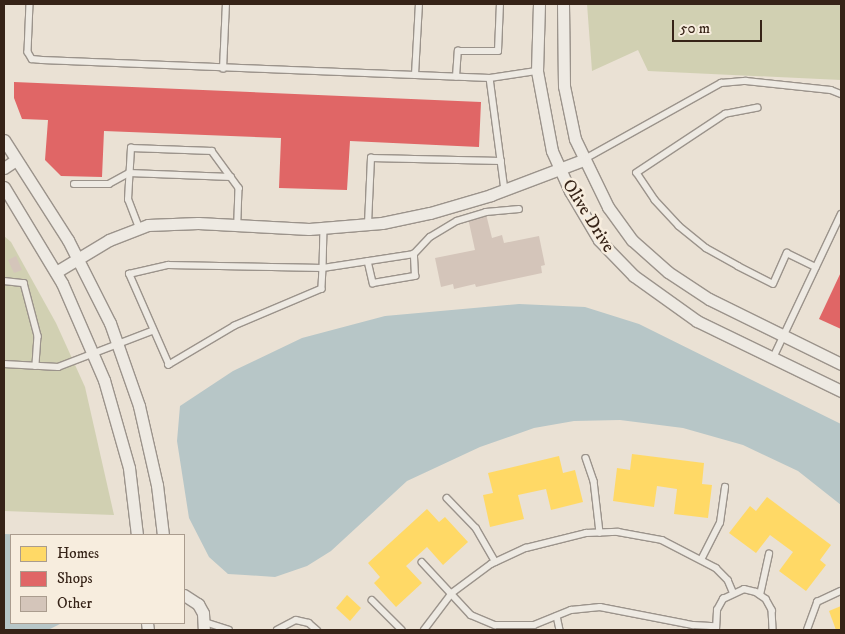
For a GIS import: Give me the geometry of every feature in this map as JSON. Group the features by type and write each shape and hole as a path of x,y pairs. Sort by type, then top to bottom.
{"street":[{"name":"Olive Drive","path":"539,4 538,71 546,128 560,169 599,240 634,276 697,321 841,391"},
{"name":"Olive Drive","path":"563,4 564,86 567,111 583,160 608,207 647,254 709,299 841,364"},
{"path":"4,140 78,258 118,344 150,447 163,534"},
{"path":"4,168 16,160"},
{"path":"56,272 109,240 139,228 169,223 324,228 368,224 430,213 505,190 583,160"},
{"path":"4,186 56,272 94,353 117,420 128,468 137,534"},
{"path":"185,596 198,604 204,626"}],"lane":[{"path":"30,4 28,52 32,59 490,78 538,71"},
{"path":"223,68 226,4"},
{"path":"415,76 419,4"},
{"path":"456,77 458,51 498,52 500,4"},
{"path":"490,78 505,190"},
{"path":"583,160 721,83 746,81 831,90 841,94"},
{"path":"758,108 726,114 637,173 679,226 706,248 738,266 773,284 787,253 816,268"},
{"path":"139,228 128,200 131,148 212,151 239,188 238,225"},
{"path":"368,224 371,158 501,161"},
{"path":"74,184 110,184 129,173 231,177"},
{"path":"324,228 323,268 322,289 235,326 169,365 152,331 129,274 168,265 323,268 414,254 430,237 457,221 486,212 519,209"},
{"path":"773,358 841,214"},
{"path":"368,261 373,283 415,276 414,254"},
{"path":"4,281 24,283 38,336 36,366"},
{"path":"4,364 58,367 152,331"},
{"path":"586,458 594,481 600,533"},
{"path":"702,558 720,523 726,487"},
{"path":"446,498 476,528 496,562"},
{"path":"424,630 452,593 496,562 557,539 600,533 618,532 662,540 702,558 728,580 733,592"},
{"path":"760,595 769,554"},
{"path":"422,562 471,615 502,628 534,625 571,610 600,607 692,628 716,628 717,610 733,592 744,589 760,595 772,610 773,630"},
{"path":"807,630 817,602 841,591"},
{"path":"372,600 402,630"},
{"path":"557,616 560,630"},
{"path":"277,630 296,620 309,623 317,630"},
{"path":"204,626 229,630"}],"green space":[{"path":"587,4 841,4 841,80 648,71 638,50 592,71"},
{"path":"4,236 11,242 56,323 85,387 114,515 4,511"}],"shaded area":[{"path":"519,304 585,307 639,324 841,424 841,505 798,471 743,445 683,428 620,420 574,421 534,428 480,447 407,481 331,551 307,566 275,577 228,574 209,557 189,518 177,441 180,406 233,371 302,338 385,316"},
{"path":"4,534 10,534 10,624 60,624 48,630 4,630"}],"building: Homes":[{"path":"632,454 704,463 702,484 712,485 708,518 674,514 677,489 657,486 654,507 613,501 617,468 630,470"},
{"path":"559,456 563,473 575,470 583,502 551,510 546,489 518,495 524,519 490,527 483,495 493,493 488,473"},
{"path":"767,497 831,545 820,560 826,565 806,591 779,571 793,552 770,535 756,553 729,533 750,506 756,511"},
{"path":"427,509 439,522 445,517 468,542 443,565 427,547 406,566 422,583 396,607 374,583 380,577 368,563"},
{"path":"347,595 361,608 350,621 336,608"},
{"path":"841,606 841,630 836,630 829,611"}],"building: Shops":[{"path":"14,82 481,102 479,147 350,141 347,190 279,188 281,138 104,131 102,177 61,176 45,160 48,120 22,119 14,98"},
{"path":"841,272 841,329 819,319"}],"building: Other":[{"path":"486,214 492,238 502,235 504,243 539,236 545,265 541,266 542,273 476,287 475,284 454,289 453,284 441,287 435,258 475,250 468,218"},
{"path":"16,256 22,270 14,273 8,260"}]}
